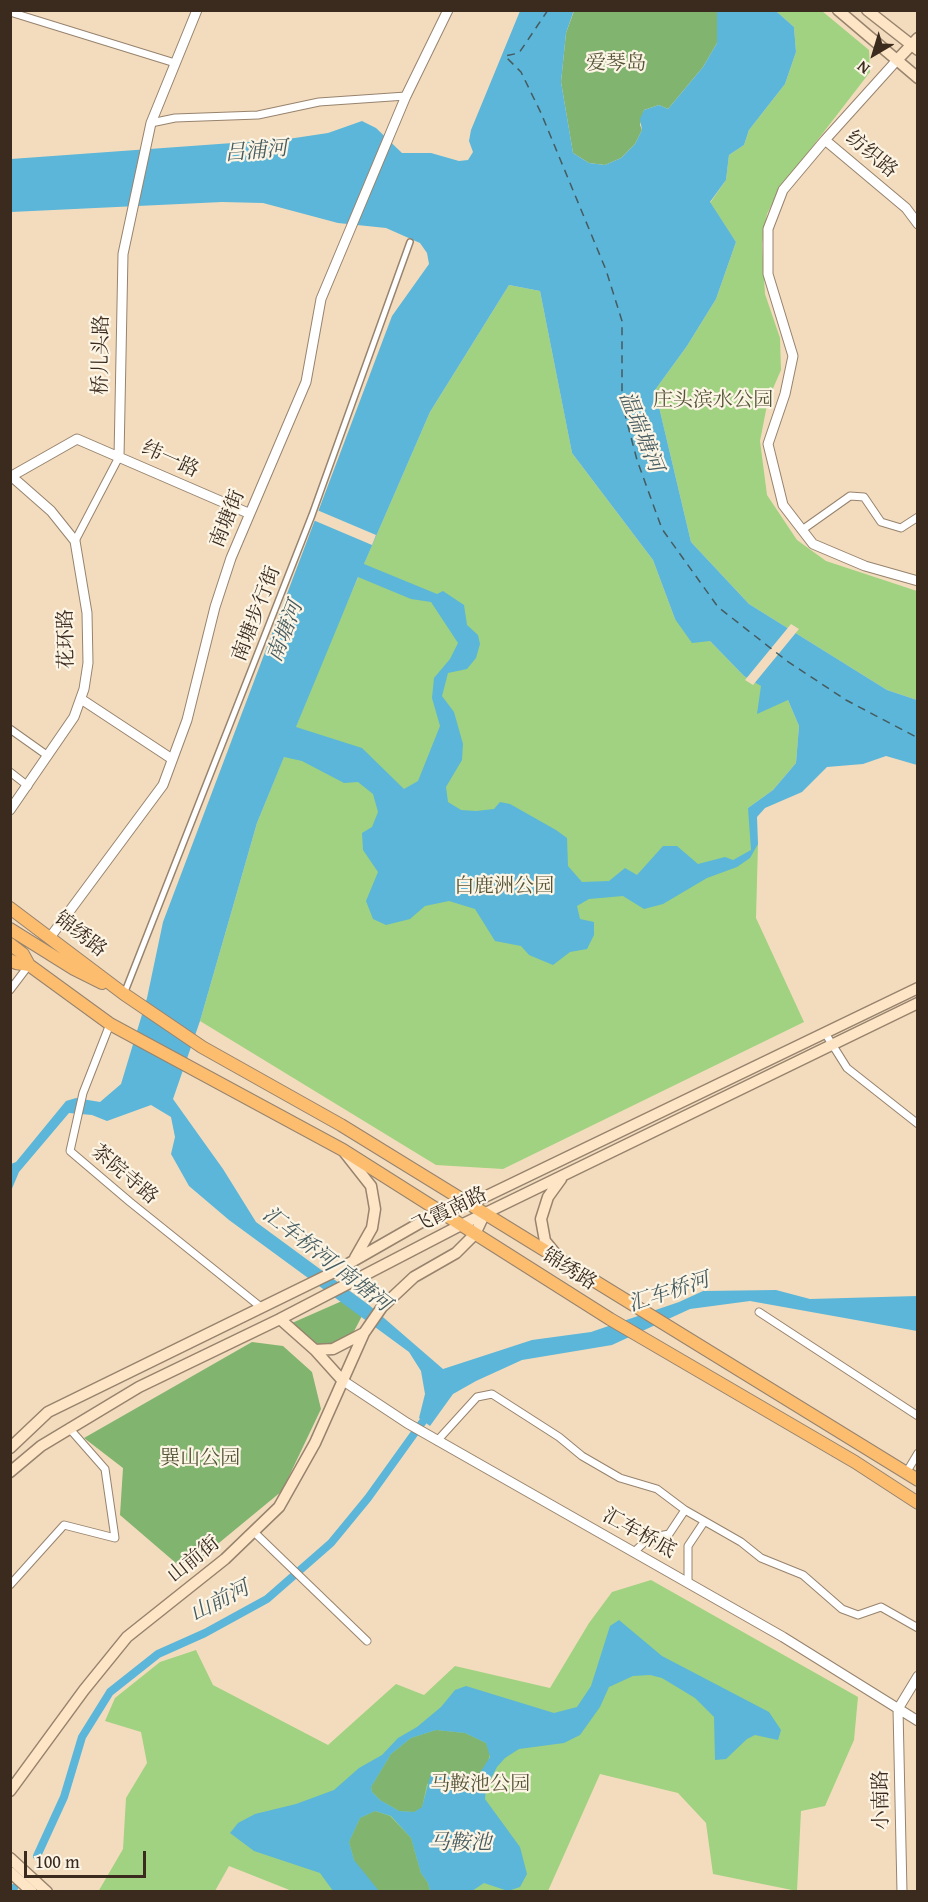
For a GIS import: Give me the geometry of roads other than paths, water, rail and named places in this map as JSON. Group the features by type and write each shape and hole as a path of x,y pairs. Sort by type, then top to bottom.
{"main road":[{"path":"838,10 918,78"},
{"path":"867,10 916,44 898,59"},
{"name":"锦绣路","path":"10,908 51,936 124,994 202,1047 341,1125 918,1480"},
{"name":"锦绣路","path":"10,929 74,969 124,994"},
{"path":"10,944 23,954 29,965"},
{"path":"10,960 29,965 110,1024"},
{"name":"飞霞南路","path":"10,1448 48,1412 334,1272 439,1212 470,1204 918,988"},
{"name":"飞霞南路","path":"11,1470 40,1446 138,1387 279,1319 460,1225 831,1043 918,1003"},
{"name":"锦绣路","path":"110,1024 199,1070 343,1150 610,1319 855,1462 918,1503"},
{"path":"343,1150 371,1185 375,1209 372,1228 354,1259"},
{"path":"562,1263 545,1241 541,1219 548,1197 566,1174"},
{"name":"山前街","path":"10,1791 84,1689 126,1637 225,1559 279,1507 315,1443 365,1332 382,1307 414,1277 449,1258 475,1234 484,1215"},
{"path":"279,1319 315,1350 342,1380"},
{"name":"山前街","path":"315,1350 333,1349 365,1332"},
{"path":"10,1858 47,1892"},
{"path":"10,1872 32,1892"}],"street":[{"path":"151,123 196,10"},
{"name":"南塘街","path":"51,936 163,785 187,720 214,607 248,513 306,382 321,299 406,96 448,10"},
{"path":"10,12 175,63"},
{"path":"898,59 783,190 768,229 768,274 793,356 785,394 768,444 783,505 813,544 865,566 918,580"},
{"path":"151,123 175,118 258,115 319,102 406,96"},
{"name":"桥儿头路","path":"118,457 123,255 151,123"},
{"name":"纺织路","path":"825,140 906,208 918,224"},
{"name":"南塘步行街","path":"124,994 312,515 410,242"},
{"name":"纬一路","path":"11,476 77,439 248,513"},
{"path":"75,541 118,457"},
{"name":"花环路","path":"10,810 74,717 81,699 88,663 87,613 75,541 51,511 11,476"},
{"path":"802,530 850,496 864,497 881,522 901,528 918,517"},
{"path":"81,699 172,759"},
{"path":"10,729 48,756"},
{"path":"10,772 27,786"},
{"path":"10,990 29,965"},
{"name":"茶院寺路","path":"110,1024 83,1093 70,1151 262,1308"},
{"path":"825,1033 847,1068 918,1124"},
{"path":"759,1312 918,1416"},
{"name":"汇车桥底","path":"342,1380 407,1423 688,1583 918,1722"},
{"path":"434,1439 477,1397 492,1394 559,1437 582,1456 620,1478 657,1489 704,1522 741,1542 761,1558 802,1575 842,1609 858,1615 881,1606 918,1628"},
{"path":"10,1585 64,1525 115,1538 105,1469 69,1428"},
{"path":"906,1473 918,1453"},
{"path":"634,1552 649,1538 669,1534 685,1510"},
{"path":"688,1583 688,1546 704,1522"},
{"path":"254,1532 367,1641"},
{"path":"898,1708 918,1676"},
{"name":"小南路","path":"898,1708 902,1892"}],"water":[{"path":"574,10 566,33 561,82 573,153 589,163 605,165 621,158 635,144 642,130 640,119 644,110 659,105 668,109 703,67 717,43 717,11 776,11 794,27 796,52 785,84 749,130 744,145 729,155 726,180 710,202 736,242 716,299 687,346 655,390 691,542 749,604 887,690 917,700 917,765 886,756 863,764 827,767 802,792 765,808 757,817 758,844 750,858 737,867 707,878 663,904 644,909 623,896 589,899 577,906 580,919 594,922 594,935 587,949 570,952 553,965 529,955 521,946 495,941 475,909 449,901 425,906 410,919 386,925 373,919 366,901 378,872 363,850 362,833 372,827 378,812 373,794 358,782 344,783 302,761 284,757 257,823 200,1021 173,1099 223,1169 256,1222 369,1305 443,1369 532,1340 591,1332 679,1302 703,1291 776,1290 810,1299 917,1296 917,1331 750,1301 690,1309 612,1345 522,1360 453,1394 430,1426 419,1418 425,1394 421,1371 409,1352 229,1220 189,1186 171,1154 175,1137 171,1117 151,1105 107,1121 92,1115 69,1113 19,1172 11,1191 11,1164 16,1162 66,1101 76,1098 100,1102 121,1084 147,998 163,922 392,316 429,264 427,253 420,243 386,228 338,223 263,203 222,202 11,212 11,159 288,139 328,133 362,121 376,128 402,153 431,153 459,161 468,160 473,152 469,141 471,130 520,11","holes":["509,285 540,291 572,453 653,560 675,619 692,643 710,641 744,676 761,686 757,714 788,700 799,726 796,763 773,790 748,808 751,850 733,860 725,857 698,864 677,846 663,846 637,875 625,868 609,881 582,882 568,866 567,838 556,830 510,804 500,802 494,809 476,811 461,810 448,802 446,787 462,760 463,744 454,712 442,696 448,673 467,669 476,658 480,644 478,635 467,625 464,605 443,591 437,594 364,564 430,412","358,577 411,599 431,602 458,643 450,659 434,678 432,698 440,726 418,781 404,789 362,748 296,727"]},
{"name":"马鞍池","path":"619,1620 662,1656 769,1712 781,1730 778,1740 755,1735 747,1739 726,1759 715,1760 714,1717 695,1698 662,1678 650,1675 633,1676 609,1687 600,1707 580,1735 564,1743 519,1749 505,1758 497,1767 486,1788 485,1799 520,1847 527,1874 520,1887 508,1891 484,1883 472,1891 430,1891 421,1873 411,1838 391,1816 375,1811 360,1818 349,1842 354,1860 379,1891 333,1891 320,1873 254,1851 230,1833 238,1823 255,1814 296,1804 334,1790 359,1768 382,1755 398,1738 417,1727 441,1707 455,1690 466,1686 554,1713 577,1707 591,1686 610,1626","holes":["436,1730 465,1733 486,1743 490,1757 478,1776 468,1779 431,1773 422,1807 414,1812 399,1811 380,1800 372,1792 371,1787 391,1754 411,1738"]}],"waterway":[{"name":"山前河","path":"37,1856 64,1797 82,1737 110,1692 158,1654 205,1633 267,1599 331,1543 368,1498 429,1413"},
{"name":"山前河","path":"11,1892 14,1888"}],"park label":[{"name":"爱琴岛","path":"616,64"},
{"name":"庄头滨水公园","path":"713,401"},
{"name":"白鹿洲公园","path":"504,887"},
{"name":"巽山公园","path":"200,1459"},
{"name":"马鞍池公园","path":"480,1785"}],"water label":[{"name":"吕浦河","path":"256,152"},
{"name":"温瑞塘河","path":"640,432"},
{"name":"南塘河","path":"286,632"},
{"name":"汇车桥河/南塘河","path":"326,1260"},
{"name":"汇车桥河","path":"669,1293"}]}
